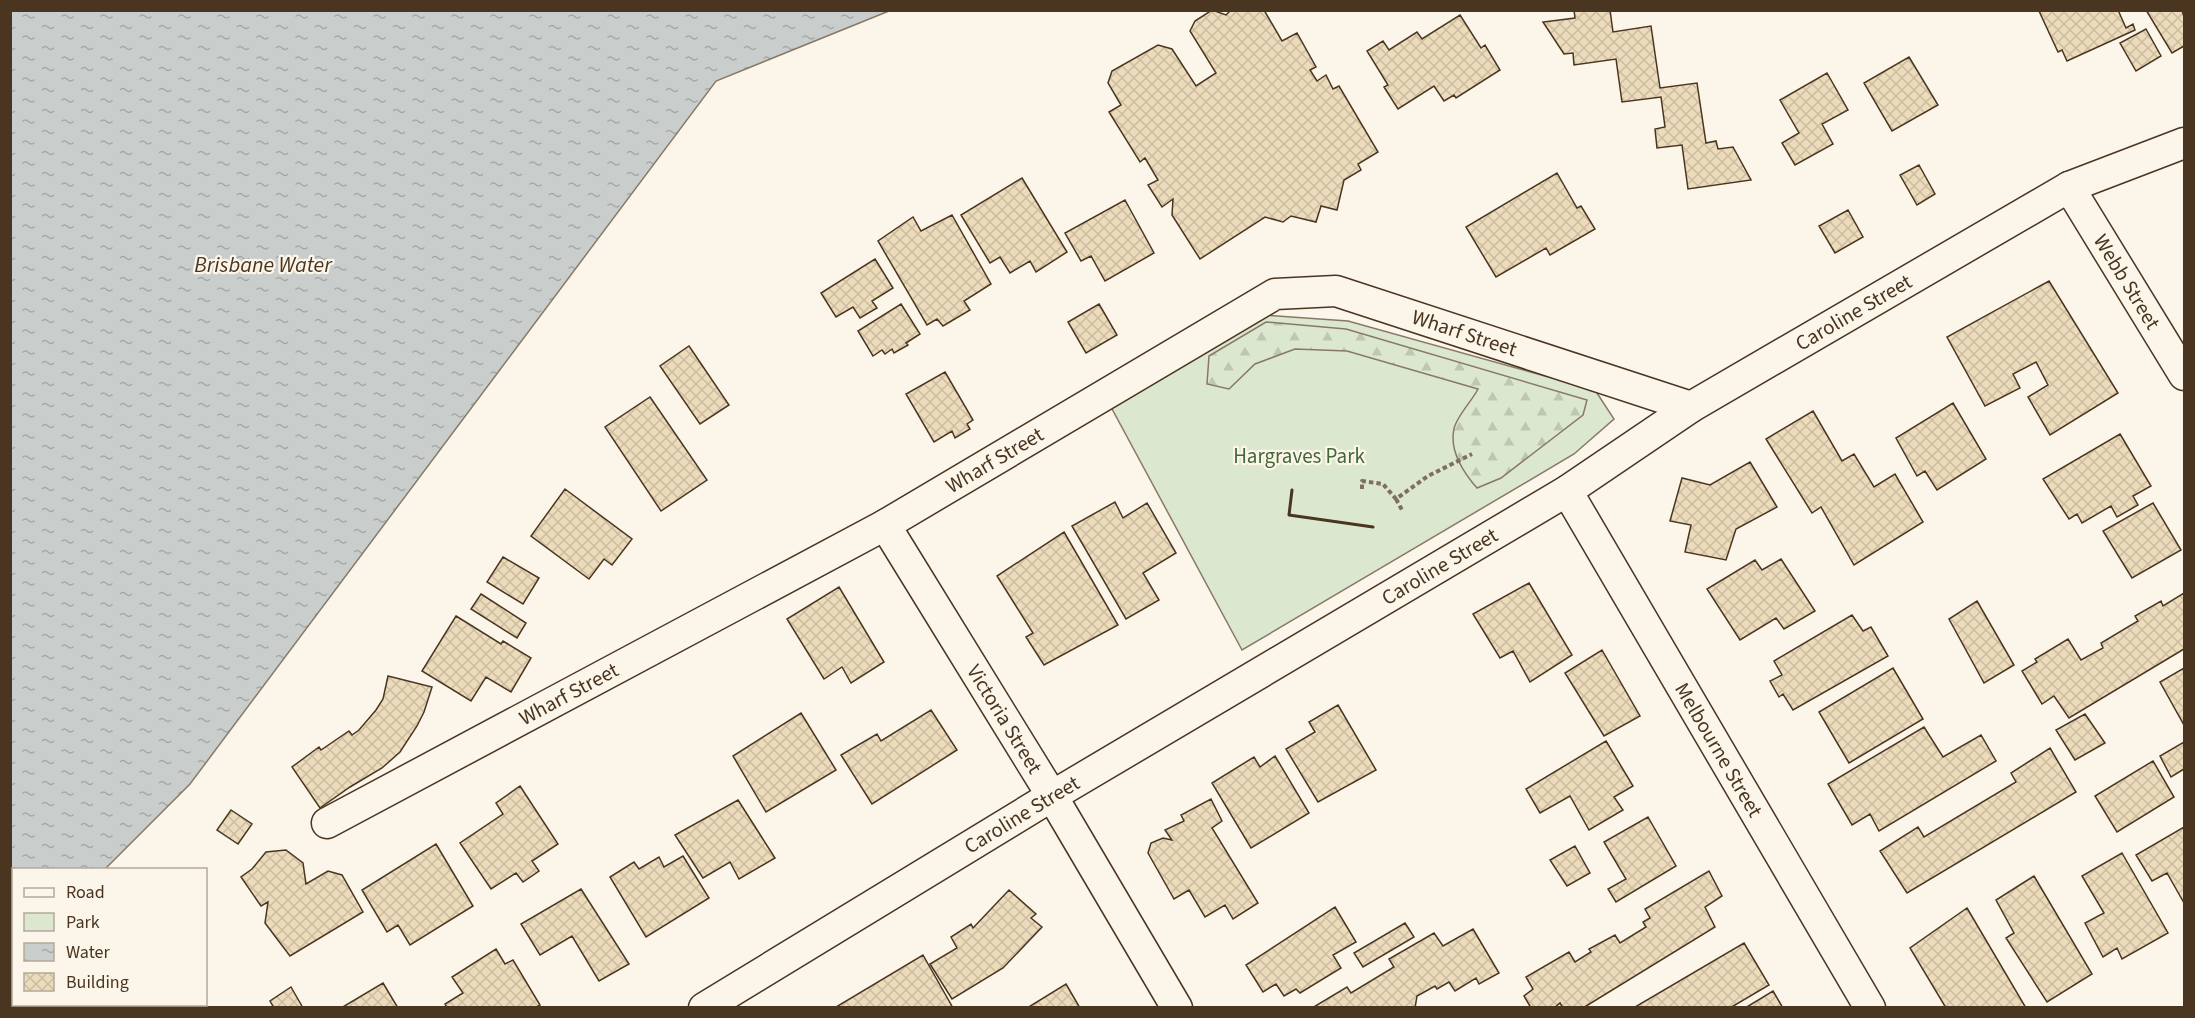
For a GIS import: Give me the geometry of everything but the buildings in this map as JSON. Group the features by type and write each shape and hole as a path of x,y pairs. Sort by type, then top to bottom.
{"street":[{"name":"Caroline Street","path":"704,1008 1052,796 1567,491 1691,407 2069,187 2184,143"},
{"name":"Webb Street","path":"2069,187 2184,375"},
{"name":"Wharf Street","path":"327,823 885,525 1275,294 1336,291 1691,407"},
{"name":"Melbourne Street","path":"1567,491 1870,1008"},
{"name":"Victoria Street","path":"885,525 1052,796 1177,1008"}],"path":[{"path":"1396,499 1428,476 1472,454"},
{"path":"1362,489 1362,481 1383,484 1402,510"}],"green space":[{"name":"Hargraves Park","path":"1264,315 1348,321 1595,390 1614,419 1574,454 1242,650 1111,407"},
{"path":"1266,322 1346,329 1587,400 1583,415 1501,478 1477,488 1459,461 1453,437 1458,419 1478,389 1347,351 1295,349 1255,364 1229,389 1207,384 1209,356"}],"water":[{"name":"Brisbane Water","path":"11,10 889,11 716,81 190,784 106,868 12,868 11,963"}],"wall":[{"path":"1292,490 1289,515 1373,527"}]}
